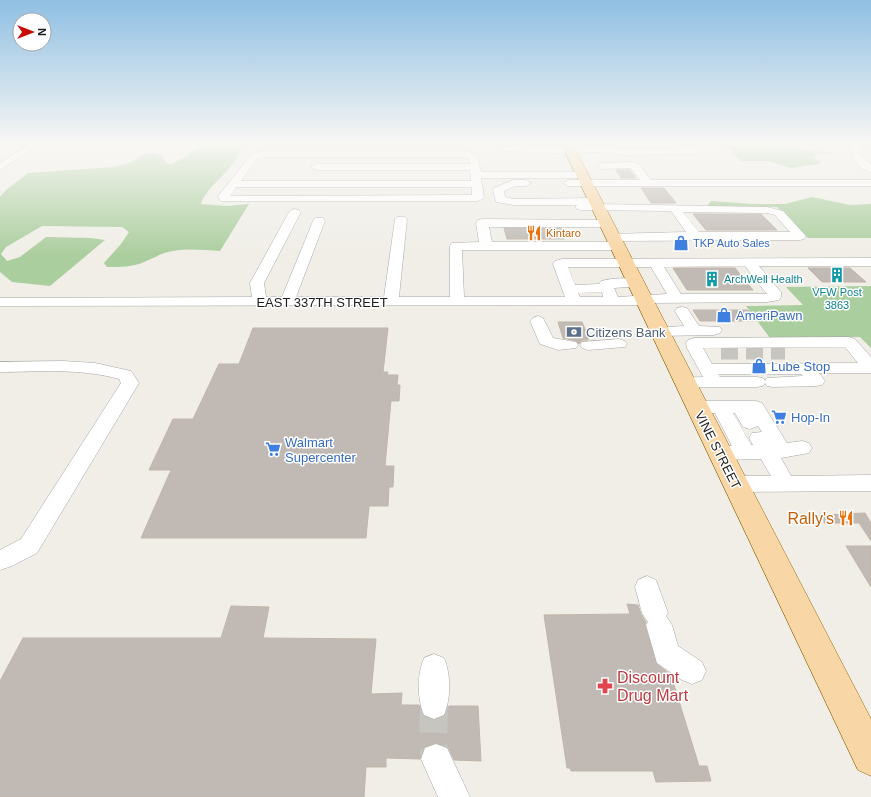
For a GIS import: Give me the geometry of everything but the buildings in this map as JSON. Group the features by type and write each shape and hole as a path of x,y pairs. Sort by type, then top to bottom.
{"main road":[{"name":"VINE STREET","path":"584,180 659,331 702,378 709,407 732,452 735,484 864,730 871,757"}],"street":[{"path":"236,180 223,197 225,199 478,198 476,180"},
{"path":"233,184 336,180"},
{"path":"567,180 559,183 512,183 498,190 500,200 514,202 567,201 598,210"},
{"path":"601,180 612,183 871,182"},
{"path":"559,183 567,201"},
{"path":"486,246 482,224 579,221 598,210 634,198 635,196 627,183"},
{"path":"663,183 675,200 695,236"},
{"path":"571,295 560,264 618,250 645,236 800,236 779,213 767,210 675,200 653,207 628,207 598,210 577,207 583,246"},
{"path":"628,207 645,236"},
{"path":"653,207 671,236"},
{"path":"260,302 257,283 295,212"},
{"path":"391,302 401,219"},
{"path":"288,302 319,221"},
{"path":"457,301 456,246 583,246 618,250 713,253"},
{"path":"618,250 655,262 871,262"},
{"path":"655,262 694,330"},
{"name":"EAST 337TH STREET","path":"0,302 391,302 457,301 571,295 609,295 680,305 767,298 774,296 774,292 748,262"},
{"path":"609,295 606,284 608,283 635,283"},
{"path":"538,321 546,341 558,345 570,345"},
{"path":"659,331 725,330"},
{"path":"702,378 694,342 849,342 871,367"},
{"path":"588,345 619,344"},
{"path":"697,352 721,351"},
{"path":"702,378 765,382 816,381 800,353 785,351"},
{"path":"0,367 76,367 112,370 125,375 130,383 29,546 0,560"},
{"path":"702,378 809,368 871,367"},
{"path":"709,407 756,407 765,441"},
{"path":"741,407 765,441 785,483"},
{"path":"732,452 765,441 802,448"},
{"path":"735,484 871,483"},
{"path":"648,587 667,654 692,670"},
{"path":"434,667 434,705"},
{"path":"436,759 454,797"}],"green space":[{"path":"19,180 218,180 208,191 201,204 227,206 249,204 220,251 179,250 166,253 135,265 107,267 104,263 121,244 129,232 122,227 42,226 6,247 1,254 7,261 20,257 46,237 91,238 105,240 50,286 12,282 0,272 0,197"},
{"path":"812,197 850,205 871,204 871,238 808,238 777,207 707,206 711,201 753,204 785,204"},
{"path":"871,286 871,348 860,337 770,338 746,306 803,305 786,287"}],"tunnel":[{"path":"721,351 785,351"},
{"path":"434,705 433,745 436,759"}],"place":[{"name":"Kintaro","path":"534,233"},
{"name":"TKP Auto Sales","path":"681,243"},
{"name":"VFW Post 3863","path":"837,275"},
{"name":"ArchWell Health","path":"712,279"},
{"name":"AmeriPawn","path":"724,315"},
{"name":"Citizens Bank","path":"574,332"},
{"name":"Lube Stop","path":"759,366"},
{"name":"Hop-In","path":"779,417"},
{"name":"Walmart Supercenter","path":"273,449"},
{"name":"Rally's","path":"846,518"},
{"name":"Discount Drug Mart","path":"605,686"}]}
